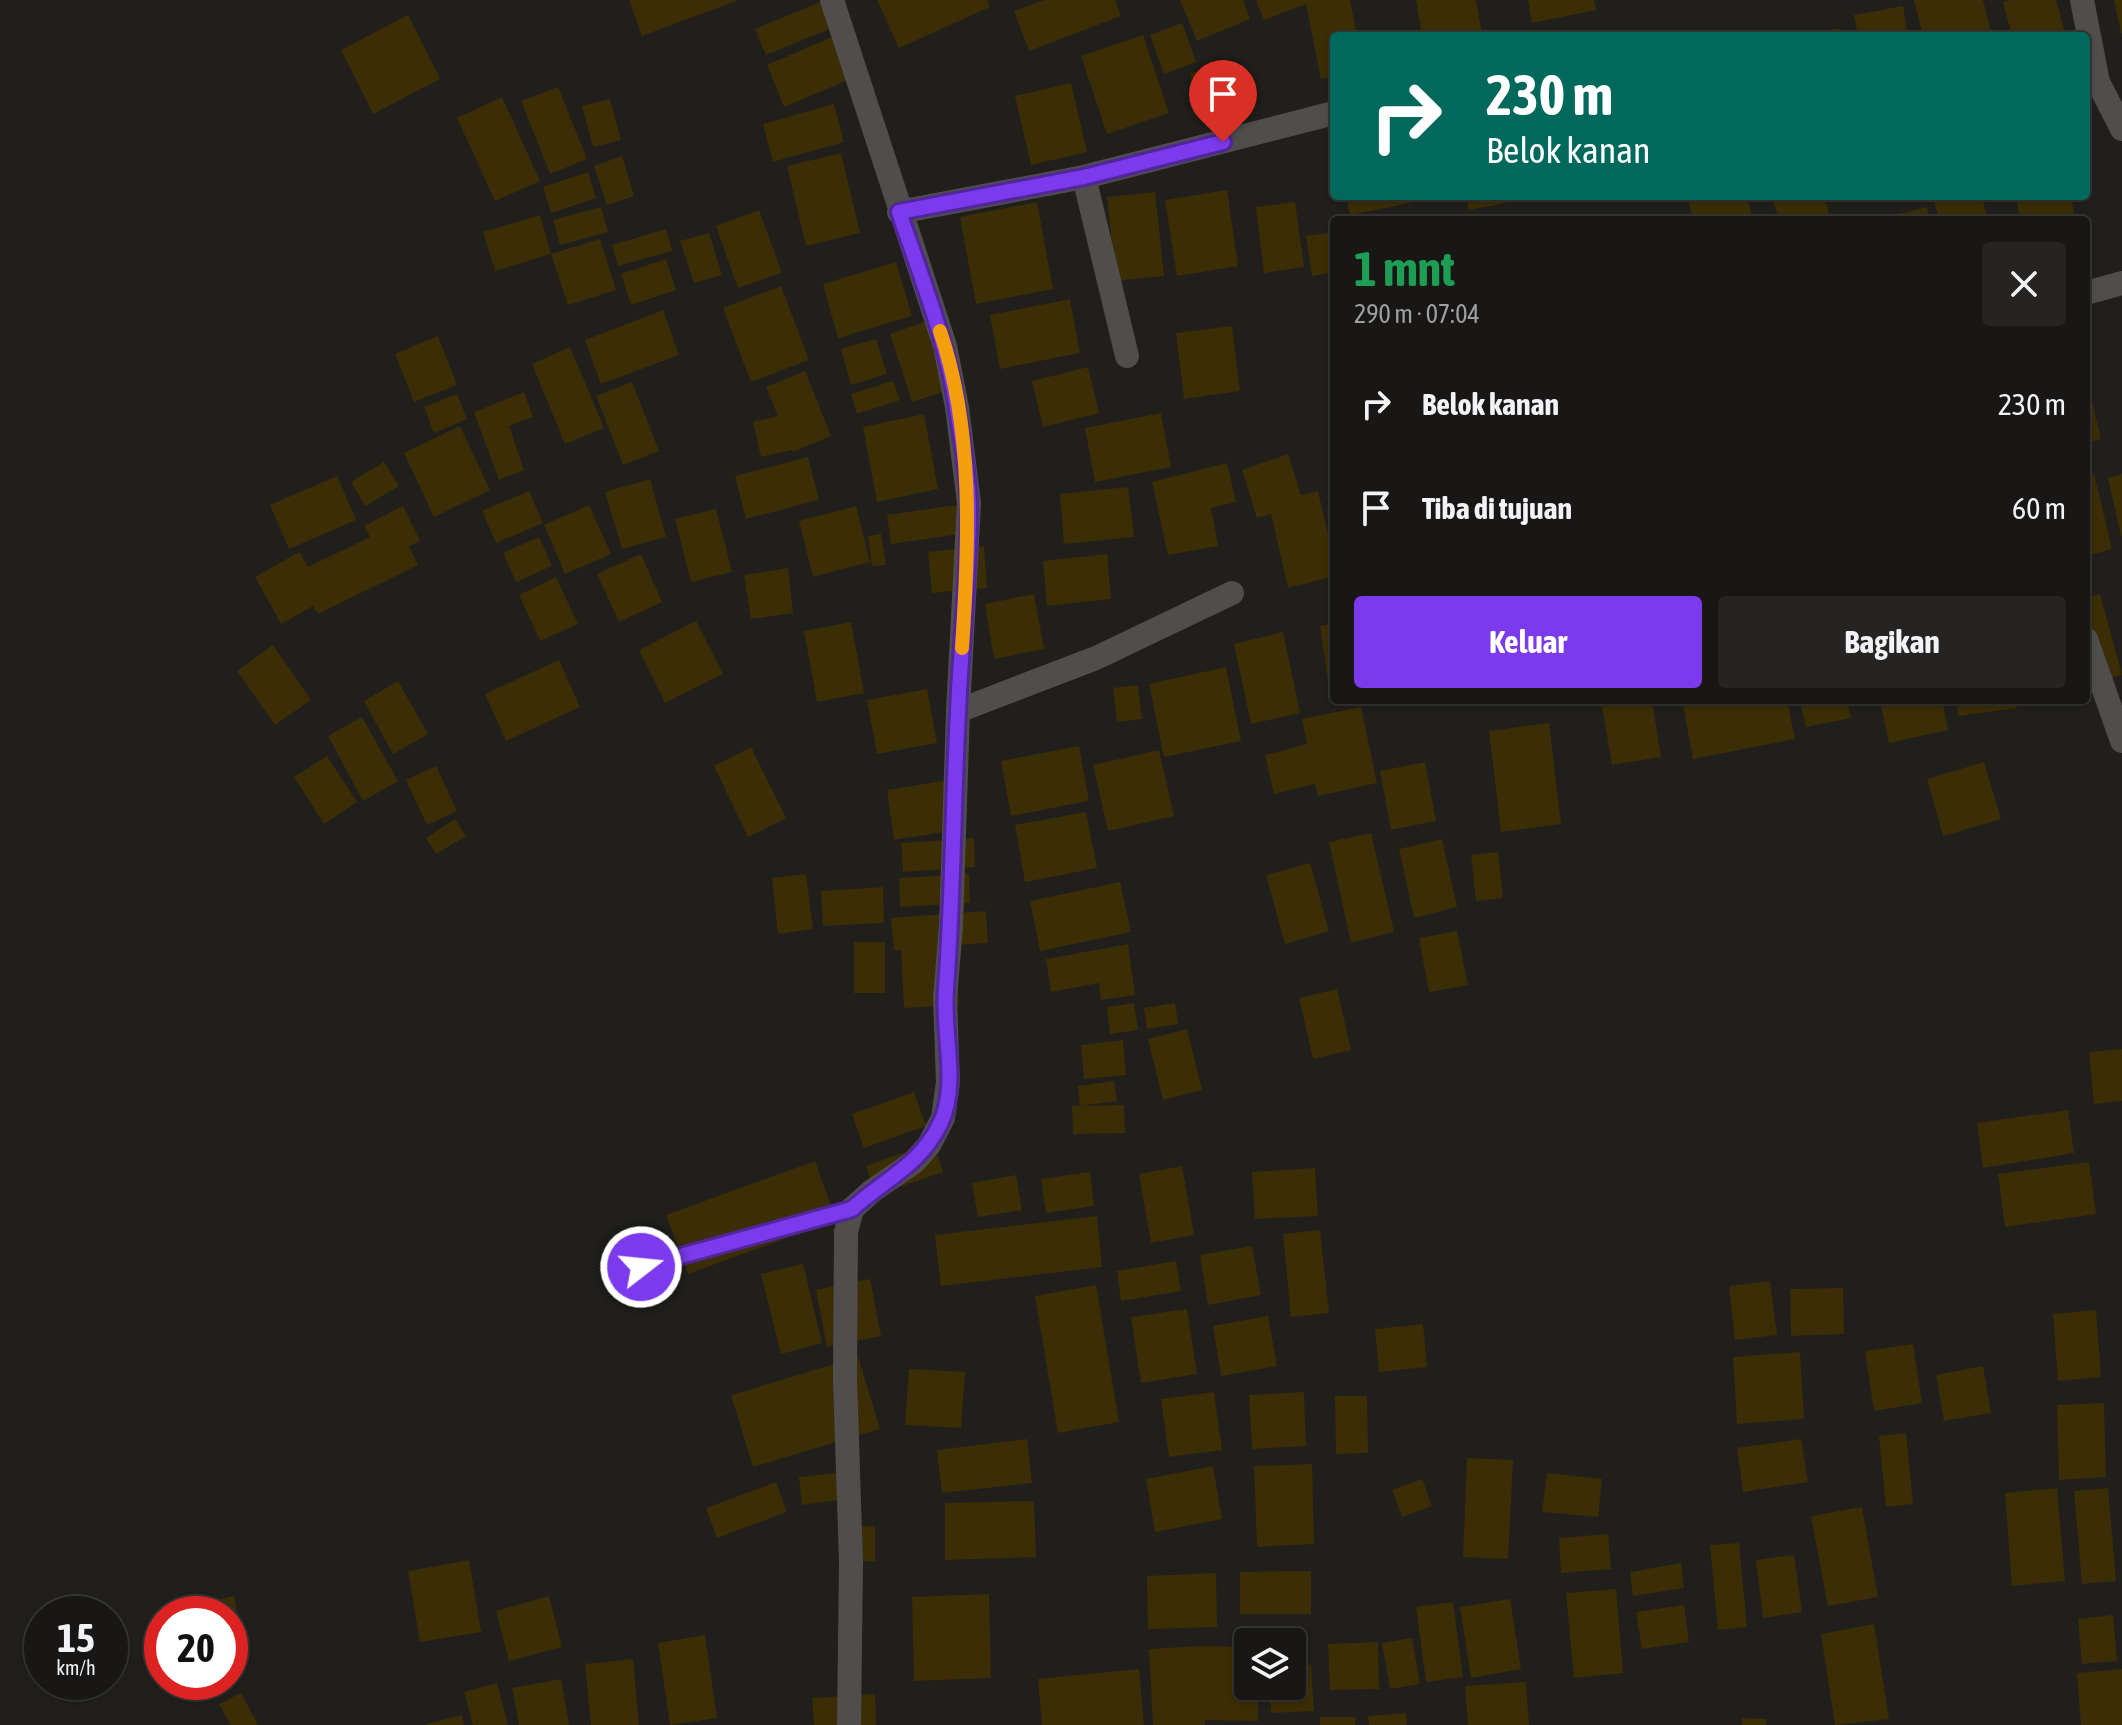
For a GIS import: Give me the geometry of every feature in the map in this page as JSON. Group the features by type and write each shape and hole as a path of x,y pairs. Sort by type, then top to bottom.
{"street":[{"path":"832,0 945,346 957,407 967,489 965,607 945,998 948,1082 943,1118 929,1145 914,1162 852,1209 846,1232 845,1379 851,1562 849,1725"},
{"path":"2082,0 2088,32"},
{"path":"2090,41 2098,82 2122,129"},
{"path":"899,212 1084,177 1330,114"},
{"path":"1084,177 1127,356"},
{"path":"2090,292 2122,283"},
{"path":"958,711 1096,658 1232,593"},
{"path":"2090,650 2122,741"}],"lane":[{"path":"641,1267 852,1209"}],"building":[{"path":"629,0 739,0 642,36"},
{"path":"825,0 839,25 766,55 755,29"},
{"path":"877,0 987,0 990,7 899,48"},
{"path":"1044,0 1115,0 1121,16 1029,51 1014,11"},
{"path":"1180,0 1243,0 1250,19 1197,41"},
{"path":"1256,0 1350,0 1356,32 1330,32 1330,77 1321,79 1306,4 1264,20"},
{"path":"1416,0 1476,0 1482,32 1421,32"},
{"path":"1528,0 1594,0 1596,10 1532,23"},
{"path":"1914,0 1983,0 1991,32 1922,32"},
{"path":"2056,0 2065,32 2011,32 2003,2"},
{"path":"2114,0 2122,0 2122,33 2121,33"},
{"path":"1903,6 1907,32 1857,32 1854,15"},
{"path":"408,15 440,79 373,114 341,50"},
{"path":"1182,23 1196,62 1164,74 1150,35"},
{"path":"1143,35 1169,113 1107,134 1081,56"},
{"path":"832,37 850,79 784,107 767,65"},
{"path":"1219,65 1230,105 1201,113 1190,73"},
{"path":"1071,83 1087,152 1031,165 1015,96"},
{"path":"558,87 587,159 550,174 521,101"},
{"path":"502,97 540,181 495,201 457,118"},
{"path":"610,99 621,140 593,147 582,106"},
{"path":"834,104 844,142 773,162 763,124"},
{"path":"841,153 860,233 806,246 787,166"},
{"path":"622,156 634,196 607,205 594,166"},
{"path":"588,172 596,198 551,213 543,187"},
{"path":"1227,190 1238,266 1177,276 1165,200"},
{"path":"1155,192 1164,276 1116,281 1107,197"},
{"path":"1347,200 1424,200 1350,215"},
{"path":"1467,200 1521,200 1469,210"},
{"path":"1689,200 1748,200 1751,216 1692,216"},
{"path":"1773,200 1825,200 1830,216 1778,216"},
{"path":"1934,200 1983,200 1986,216 1938,216"},
{"path":"2017,200 2072,200 2074,216 2019,216"},
{"path":"1037,202 1053,289 976,304 960,217"},
{"path":"1295,202 1304,267 1264,273 1256,207"},
{"path":"601,207 608,232 560,245 553,220"},
{"path":"1927,207 1929,216 1891,216"},
{"path":"759,210 782,273 738,288 716,226"},
{"path":"540,215 551,254 495,271 483,232"},
{"path":"666,229 672,251 618,266 612,245"},
{"path":"709,233 722,275 694,283 680,241"},
{"path":"1330,233 1330,273 1312,276 1306,236"},
{"path":"600,239 616,290 568,305 551,254"},
{"path":"666,259 676,290 631,305 621,274"},
{"path":"896,262 912,316 838,338 823,284"},
{"path":"781,286 809,360 751,382 723,308"},
{"path":"1070,299 1080,353 1000,369 990,315"},
{"path":"663,310 679,355 601,384 585,340"},
{"path":"933,319 955,388 912,402 890,334"},
{"path":"1232,326 1240,391 1184,399 1176,333"},
{"path":"438,336 457,385 414,402 395,354"},
{"path":"876,339 887,374 851,385 841,349"},
{"path":"570,347 604,428 565,444 532,364"},
{"path":"1088,367 1099,413 1043,427 1032,381"},
{"path":"805,371 831,436 792,452 761,457 753,422 778,416 766,387"},
{"path":"893,381 900,400 857,414 851,394"},
{"path":"632,382 659,451 623,465 596,396"},
{"path":"524,392 533,417 509,426 524,470 499,480 474,412"},
{"path":"457,394 467,419 434,433 424,407"},
{"path":"2090,394 2101,439 2090,442"},
{"path":"1161,413 1171,467 1095,482 1085,428"},
{"path":"924,414 938,489 877,502 863,427"},
{"path":"460,426 490,490 434,517 404,453"},
{"path":"1288,454 1301,495 1318,491 1330,543 1330,577 1288,588 1271,514 1257,518 1242,470"},
{"path":"808,457 819,500 746,519 735,476"},
{"path":"384,462 399,486 365,506 351,482"},
{"path":"1227,463 1236,502 1211,508 1218,546 1168,555 1152,482"},
{"path":"2094,474 2112,549 2090,555 2090,475"},
{"path":"2122,474 2122,536 2121,536 2108,478"},
{"path":"337,476 356,520 289,549 270,505"},
{"path":"650,479 666,537 622,549 605,492"},
{"path":"1128,487 1134,537 1064,544 1060,494"},
{"path":"529,491 543,523 496,543 482,511"},
{"path":"970,503 974,532 891,544 887,515"},
{"path":"589,505 611,554 565,574 544,525"},
{"path":"403,506 420,541 409,546 418,565 318,614 313,606 281,624 255,577 299,552 308,567 370,537 364,526"},
{"path":"856,506 870,562 813,577 799,521"},
{"path":"716,509 732,572 691,582 675,519"},
{"path":"881,534 886,565 872,566 868,536"},
{"path":"539,537 552,566 516,582 503,553"},
{"path":"984,546 987,588 932,593 928,552"},
{"path":"641,554 662,602 619,622 597,574"},
{"path":"1107,554 1111,599 1047,606 1043,561"},
{"path":"788,568 793,613 751,619 744,575"},
{"path":"556,577 578,624 540,641 519,595"},
{"path":"1034,594 1044,649 994,659 985,604"},
{"path":"2100,594 2122,675 2090,684 2090,597"},
{"path":"696,621 723,674 665,703 639,650"},
{"path":"851,622 864,693 817,702 804,631"},
{"path":"1330,624 1328,681 1320,626"},
{"path":"1283,632 1300,713 1251,724 1234,644"},
{"path":"273,645 311,700 275,725 237,671"},
{"path":"559,660 580,707 506,741 485,694"},
{"path":"1226,667 1241,741 1164,757 1149,684"},
{"path":"398,681 428,734 393,754 364,701"},
{"path":"1138,685 1142,719 1117,722 1113,688"},
{"path":"927,689 937,743 877,754 867,700"},
{"path":"1602,704 1653,704 1661,757 1612,765"},
{"path":"1683,704 1788,704 1795,739 1693,759"},
{"path":"1801,704 1848,704 1851,718 1806,727"},
{"path":"1881,704 1943,704 1948,730 1889,743"},
{"path":"1956,704 2016,704 2017,708 1958,716"},
{"path":"1361,707 1377,783 1318,796 1315,784 1274,794 1265,755 1307,744 1302,719"},
{"path":"362,717 398,781 363,801 328,736"},
{"path":"1549,723 1561,824 1501,832 1489,731"},
{"path":"1079,746 1089,801 1011,816 1001,761"},
{"path":"751,747 786,818 748,837 714,766"},
{"path":"1159,750 1174,816 1108,831 1093,765"},
{"path":"327,756 357,802 324,824 294,777"},
{"path":"1425,762 1436,821 1391,830 1380,771"},
{"path":"1984,762 2001,819 1943,836 1927,779"},
{"path":"436,766 457,811 427,825 406,780"},
{"path":"955,779 962,829 894,840 887,790"},
{"path":"1086,812 1097,868 1025,882 1015,825"},
{"path":"455,819 466,836 436,854 426,838"},
{"path":"1371,833 1394,932 1351,943 1329,842"},
{"path":"974,838 975,867 903,872 901,843"},
{"path":"1442,839 1457,907 1414,918 1399,849"},
{"path":"1498,852 1503,898 1476,901 1471,855"},
{"path":"1310,863 1329,931 1285,944 1266,875"},
{"path":"806,874 813,929 778,934 772,878"},
{"path":"969,874 970,903 900,907 899,878"},
{"path":"1120,882 1131,932 1040,951 1030,901"},
{"path":"883,887 884,923 823,926 821,891"},
{"path":"986,911 988,943 955,945 959,1005 904,1008 901,950 894,950 891,918"},
{"path":"1457,931 1468,985 1429,992 1419,938"},
{"path":"854,942 885,942 885,993 854,993"},
{"path":"1128,944 1135,995 1101,1000 1099,983 1051,992 1046,959"},
{"path":"1337,989 1351,1050 1313,1059 1299,998"},
{"path":"1134,1003 1138,1030 1110,1034 1107,1007"},
{"path":"1175,1003 1178,1024 1147,1029 1144,1008"},
{"path":"1187,1029 1202,1090 1163,1100 1148,1039"},
{"path":"1123,1040 1126,1075 1084,1079 1081,1045"},
{"path":"2122,1049 2122,1101 2094,1104 2089,1052"},
{"path":"1114,1081 1117,1101 1080,1106 1078,1086"},
{"path":"914,1092 926,1126 864,1148 852,1114"},
{"path":"1124,1105 1125,1133 1073,1134 1072,1106"},
{"path":"2068,1110 2074,1153 1983,1168 1977,1123"},
{"path":"933,1142 943,1172 876,1195 866,1166"},
{"path":"815,1161 836,1220 688,1274 666,1215"},
{"path":"2089,1162 2096,1214 2005,1227 1998,1174"},
{"path":"1182,1166 1194,1235 1151,1243 1139,1174"},
{"path":"1315,1168 1318,1216 1255,1219 1252,1172"},
{"path":"1090,1172 1094,1206 1046,1213 1041,1179"},
{"path":"1016,1175 1022,1210 978,1217 972,1183"},
{"path":"1097,1216 1102,1267 941,1286 935,1235"},
{"path":"1320,1230 1329,1313 1291,1317 1283,1234"},
{"path":"1252,1246 1261,1295 1208,1305 1200,1255"},
{"path":"1176,1261 1181,1291 1121,1301 1117,1271"},
{"path":"803,1264 822,1343 781,1354 761,1274"},
{"path":"870,1279 881,1336 827,1347 816,1290"},
{"path":"1770,1281 1777,1335 1735,1340 1729,1286"},
{"path":"1096,1285 1119,1422 1058,1433 1035,1296"},
{"path":"1843,1288 1844,1334 1791,1336 1790,1289"},
{"path":"1187,1309 1197,1374 1141,1383 1131,1317"},
{"path":"2096,1310 2101,1377 2058,1381 2053,1314"},
{"path":"1268,1316 1277,1366 1221,1376 1213,1326"},
{"path":"1423,1324 1427,1367 1379,1372 1375,1329"},
{"path":"1913,1344 1922,1403 1874,1411 1865,1351"},
{"path":"1800,1352 1804,1419 1737,1424 1733,1357"},
{"path":"858,1357 880,1429 753,1467 731,1395"},
{"path":"1983,1366 1991,1413 1944,1421 1936,1375"},
{"path":"909,1369 965,1372 961,1428 905,1425"},
{"path":"1214,1392 1222,1450 1169,1457 1161,1399"},
{"path":"1304,1392 1306,1446 1252,1449 1249,1395"},
{"path":"1335,1396 1367,1396 1368,1453 1336,1454"},
{"path":"2104,1403 2106,1477 2059,1480 2057,1405"},
{"path":"1906,1433 1913,1504 1886,1507 1879,1436"},
{"path":"1027,1439 1032,1483 942,1493 937,1450"},
{"path":"1801,1439 1808,1482 1743,1492 1737,1448"},
{"path":"1467,1458 1513,1460 1508,1559 1463,1557"},
{"path":"1312,1464 1314,1544 1257,1547 1254,1466"},
{"path":"1213,1466 1222,1519 1155,1532 1146,1479"},
{"path":"837,1473 839,1500 802,1505 799,1477"},
{"path":"1547,1473 1602,1479 1598,1517 1542,1512"},
{"path":"1422,1479 1432,1506 1402,1517 1392,1490"},
{"path":"776,1482 787,1512 717,1538 706,1508"},
{"path":"2057,1488 2065,1581 2012,1586 2005,1493"},
{"path":"2108,1488 2116,1581 2082,1584 2074,1491"},
{"path":"1034,1501 1036,1557 945,1560 945,1503"},
{"path":"1862,1507 1878,1597 1828,1606 1811,1516"},
{"path":"875,1526 875,1561 844,1562 843,1527"},
{"path":"1608,1534 1611,1569 1561,1573 1559,1538"},
{"path":"1739,1543 1747,1627 1718,1630 1710,1545"},
{"path":"1794,1555 1802,1612 1763,1618 1756,1560"},
{"path":"469,1560 481,1632 420,1642 408,1571"},
{"path":"1681,1563 1684,1588 1633,1596 1630,1572"},
{"path":"1311,1571 1311,1614 1240,1614 1240,1572"},
{"path":"1216,1573 1217,1627 1148,1629 1147,1576"},
{"path":"1616,1589 1623,1673 1574,1678 1566,1593"},
{"path":"989,1594 991,1678 914,1681 912,1597"},
{"path":"549,1596 562,1647 509,1661 496,1611"},
{"path":"1510,1599 1521,1669 1471,1678 1460,1607"},
{"path":"1453,1602 1463,1677 1426,1682 1416,1607"},
{"path":"1684,1605 1689,1642 1642,1649 1636,1612"},
{"path":"2113,1615 2117,1661 2082,1664 2078,1619"},
{"path":"1874,1624 1889,1719 1835,1725 1821,1634"},
{"path":"705,1635 717,1718 670,1725 658,1643"},
{"path":"1412,1638 1420,1684 1390,1689 1382,1643"},
{"path":"1378,1642 1379,1689 1330,1690 1328,1644"},
{"path":"1234,1647 1234,1700 1258,1700 1258,1721 1205,1720 1205,1725 1153,1725 1149,1649"},
{"path":"633,1659 639,1725 591,1725 585,1664"},
{"path":"1311,1665 1314,1711 1271,1713 1271,1700 1306,1700 1306,1666"},
{"path":"1139,1669 1144,1725 1042,1725 1038,1679"},
{"path":"2122,1669 2122,1725 2081,1725 2077,1673"},
{"path":"561,1679 569,1725 519,1725 512,1688"},
{"path":"1526,1682 1529,1725 1468,1725 1465,1686"},
{"path":"497,1683 508,1725 473,1725 464,1692"},
{"path":"875,1694 876,1725 814,1725 812,1698"},
{"path":"227,1700 245,1700 258,1725 231,1725 219,1704"},
{"path":"1406,1713 1407,1725 1369,1725 1368,1716"},
{"path":"462,1715 464,1725 427,1725 427,1724"},
{"path":"1320,1717 1356,1717 1355,1725 1320,1725"},
{"path":"1742,1718 1766,1719 1766,1725 1742,1725"}],"slow traffic":[{"path":"940,331 957,407 969,503 962,648"}],"route":[{"path":"641,1267 852,1209 914,1162 929,1145 943,1118 948,1082 945,998 951,926 969,503 957,407 945,346 899,212 1084,177 1223,142"}]}
